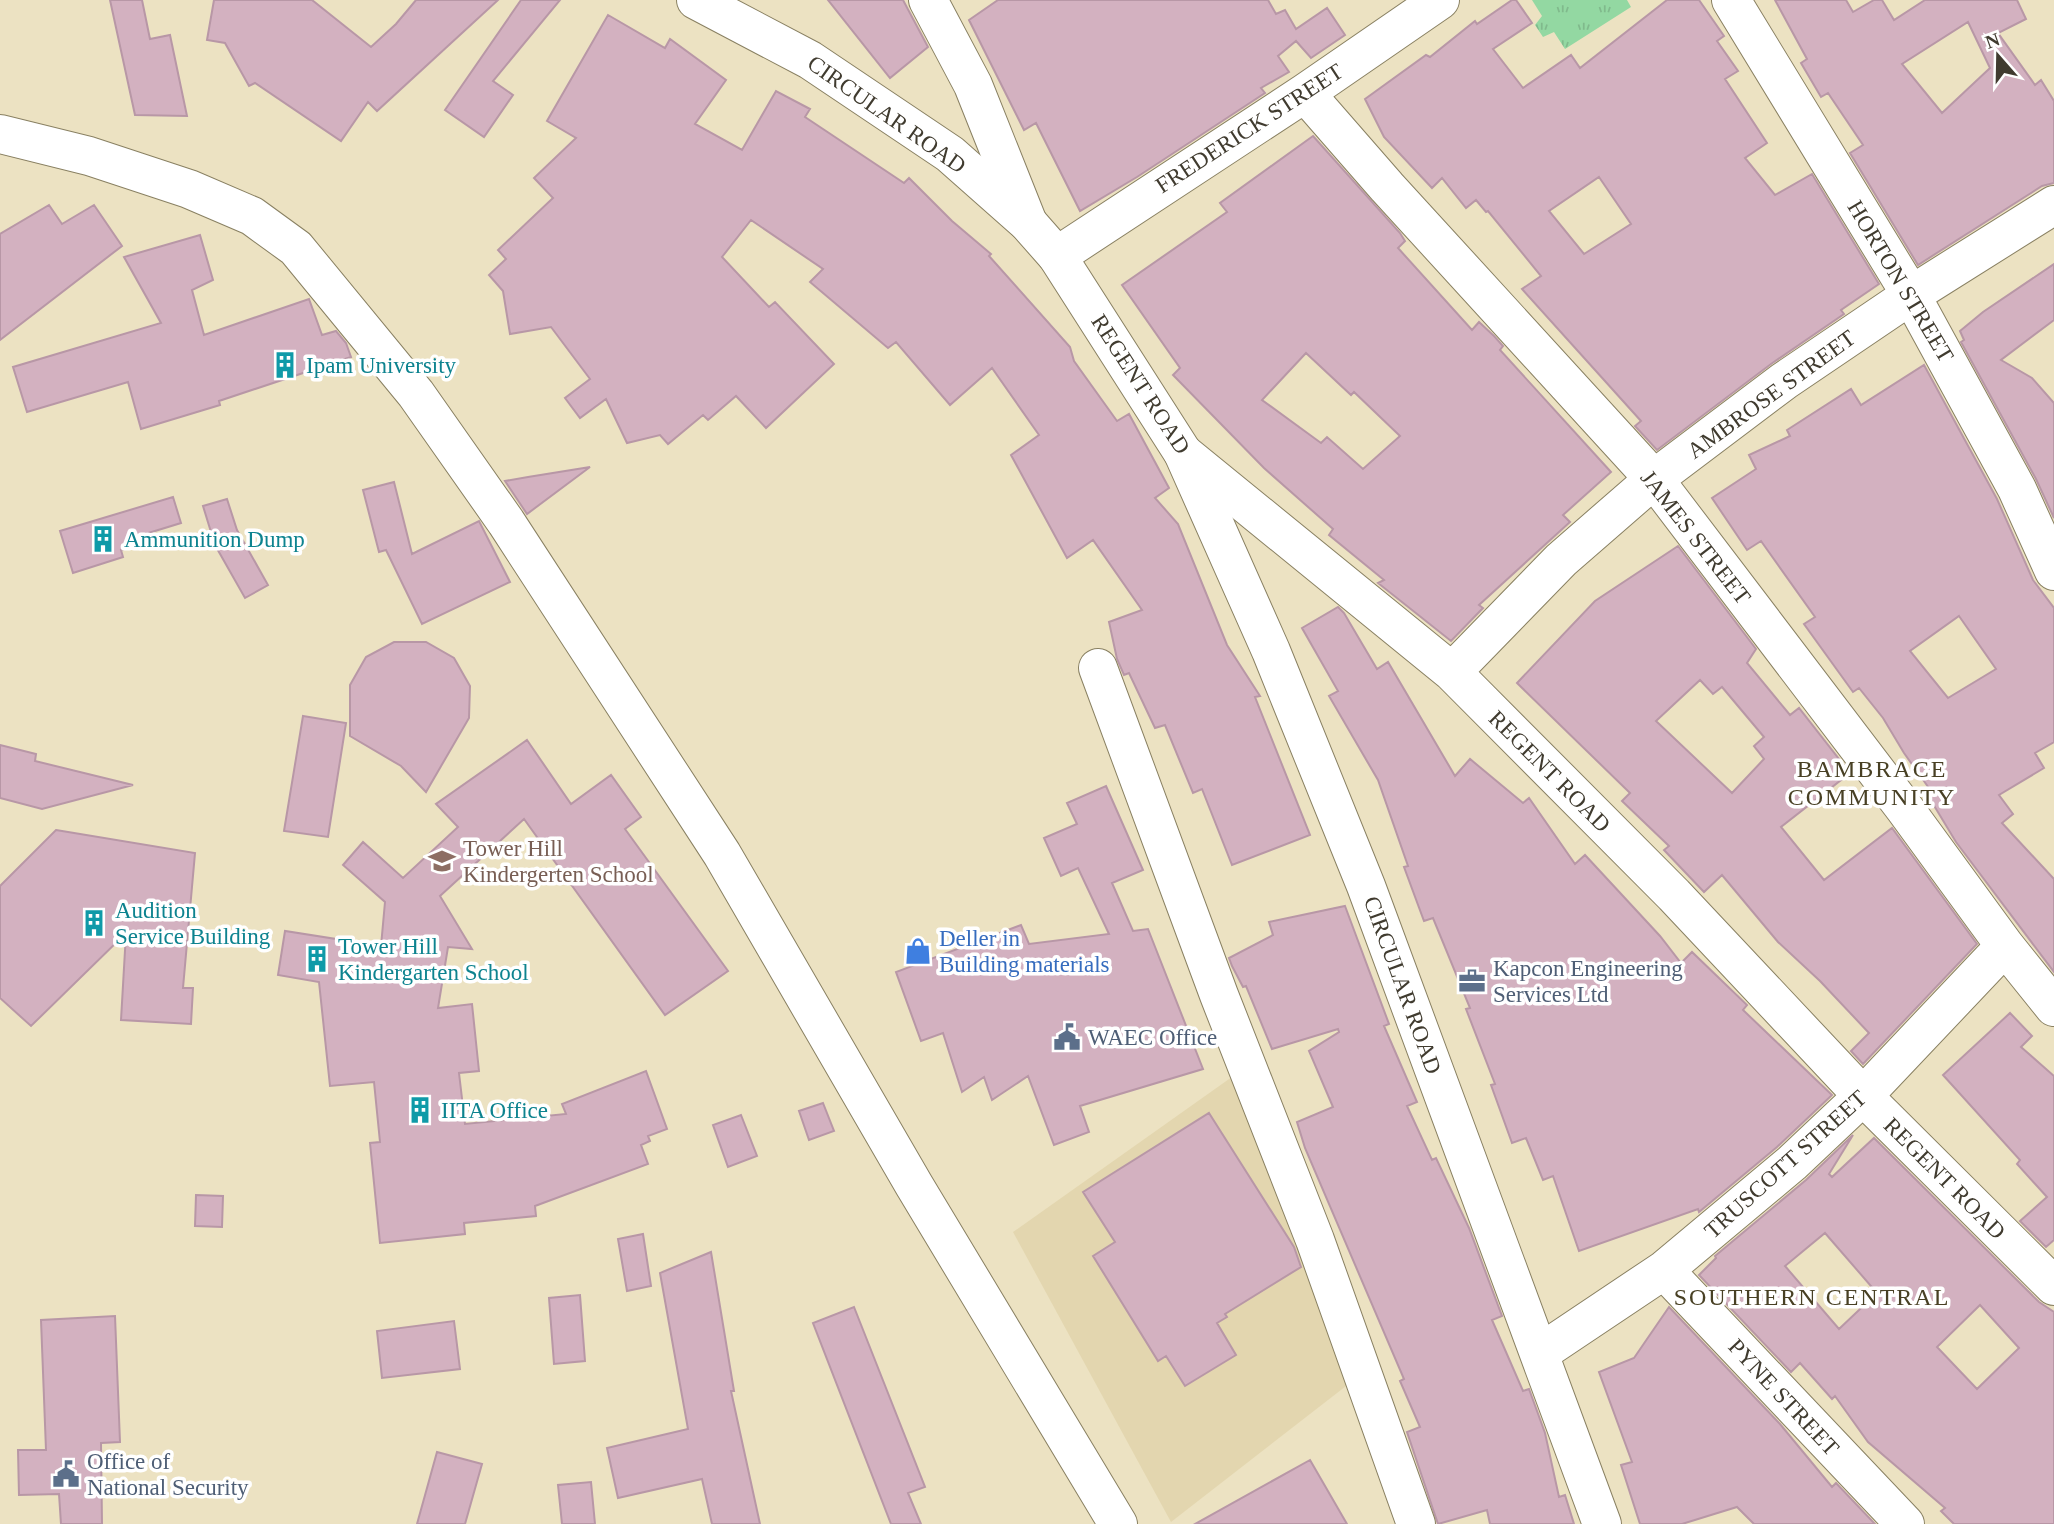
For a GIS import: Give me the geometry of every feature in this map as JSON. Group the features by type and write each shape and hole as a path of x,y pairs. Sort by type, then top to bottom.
{"street":[{"name":"CIRCULAR ROAD","path":"696,0 810,60 950,154 1028,223 1057,256"},
{"path":"928,0 973,85 1028,223"},
{"name":"FREDERICK STREET","path":"1057,256 1305,93 1440,0"},
{"name":"HORTON STREET","path":"1731,0 1912,295 2017,489 2054,571"},
{"name":"JAMES STREET","path":"1305,93 1396,197 1654,479 2005,946 2054,1007"},
{"path":"0,134 89,156 189,189 252,216 296,248 416,394 506,522 723,854 914,1185 1118,1524"},
{"name":"AMBROSE STREET","path":"1452,672 1561,559 1654,479 1784,381 1912,295 2054,205"},
{"name":"REGENT ROAD","path":"1057,256 1182,453 1452,672 1674,894 1863,1096 2054,1286"},
{"name":"CIRCULAR ROAD","path":"1182,453 1271,651 1361,874 1602,1524"},
{"path":"1098,668 1219,995 1315,1240 1416,1524"},
{"name":"TRUSCOTT STREET","path":"1540,1353 1664,1270 1792,1163 1863,1096 2005,946"},
{"name":"PYNE STREET","path":"1664,1270 1905,1524"}],"shaded area":[{"path":"1246,1067 1368,1369 1171,1522 1013,1232"}],"green space":[{"path":"1532,0 1627,0 1631,7 1565,49 1554,32 1543,37 1535,25 1542,16"}],"building":[{"path":"110,0 142,0 150,39 170,35 187,116 135,115"},
{"path":"214,0 312,0 371,47 396,24 416,0 498,0 377,111 368,102 341,141 255,83 249,86 225,43 207,40"},
{"path":"521,0 560,0 493,81 513,95 484,137 445,110"},
{"path":"828,0 903,0 928,47 890,78"},
{"path":"998,0 1268,0 1276,14 1285,10 1296,29 1327,8 1345,35 1311,58 1296,41 1278,56 1289,72 1261,88 1265,93 1080,211 1036,123 1024,130 969,20"},
{"path":"1516,0 1532,23 1493,49 1523,88 1571,55 1580,68 1667,0 1699,0 1724,36 1717,41 1738,71 1725,79 1767,143 1745,158 1775,195 1812,174 1879,284 1841,310 1844,314 1771,364 1657,450 1635,426 1641,421 1522,289 1541,276 1488,211 1476,200 1466,208 1442,178 1432,188 1384,137 1365,99 1426,55 1430,57 1475,21 1477,24","holes":["1599,177 1631,224 1584,254 1549,211"]},
{"path":"1775,0 1846,0 1853,12 1874,0 1882,0 1894,20 1925,0 2017,0 2026,19 1998,33 2035,85 2041,80 2054,101 2054,183 2042,186 1918,265 1850,153 1863,145 1828,93 1821,97 1801,63 1807,59","holes":["1968,22 1990,68 1942,113 1902,64"]},
{"path":"608,15 665,48 670,39 726,80 695,124 742,150 776,91 810,109 805,117 904,183 909,178 952,221 991,254 989,256 1070,347 1074,361 1117,421 1129,414 1169,488 1155,498 1178,524 1227,645 1260,696 1255,697 1310,835 1232,865 1202,789 1193,793 1165,725 1155,728 1129,673 1124,675 1117,659 1109,622 1142,610 1093,540 1067,558 1011,455 1039,435 992,368 950,405 896,342 888,348 810,282 823,269 751,220 722,257 769,307 775,302 834,364 766,428 736,396 708,420 703,415 668,444 660,435 627,443 606,399 580,418 565,398 590,379 551,327 510,334 503,291 489,275 506,259 498,250 553,198 534,178 576,138 547,121"},
{"path":"1313,136 1400,233 1405,241 1398,248 1472,330 1479,322 1494,336 1503,346 1500,350 1611,472 1563,515 1570,522 1479,605 1483,608 1451,641 1378,583 1384,580 1329,535 1333,529 1264,468 1173,375 1180,368 1122,285 1227,212 1220,203","holes":["1306,353 1351,395 1354,392 1400,436 1363,469 1327,437 1321,443 1262,400"]},
{"path":"49,205 62,224 94,205 122,246 0,340 0,234"},
{"path":"200,235 213,280 192,290 204,335 309,299 322,335 336,331 346,343 351,357 219,401 220,405 141,429 128,382 27,412 13,367 161,323 124,257"},
{"path":"2054,264 2054,320 2001,360 2032,378 2054,403 2054,518 2036,479 1961,342 1964,340 1960,331 1983,312"},
{"path":"1924,365 1997,499 2033,580 2054,608 2054,742 2035,753 2044,768 1999,795 2013,814 2002,823 2054,879 2054,972 1956,842 1927,794 1931,791 1883,718 1859,688 1853,692 1804,624 1815,617 1761,541 1747,550 1712,498 1756,469 1749,455 1790,436 1787,430 1851,389 1861,405","holes":["1959,616 1996,669 1948,698 1910,651"]},
{"path":"590,467 527,514 505,481 528,477"},
{"path":"394,482 412,554 479,521 510,582 422,624 386,550 379,552 363,490"},
{"name":"Ammunition Dump","path":"173,497 181,523 142,535 145,543 121,550 123,557 73,573 60,531"},
{"path":"227,499 237,530 268,585 245,598 215,545 203,506"},
{"path":"1678,546 1756,649 1747,663 1790,715 1799,708 1850,773 1781,827 1824,880 1892,828 1977,944 1863,1064 1851,1051 1869,1033 1820,981 1778,942 1722,875 1704,892 1664,850 1669,846 1622,801 1630,793 1517,683 1595,601","holes":["1700,680 1713,694 1722,687 1764,737 1754,746 1764,759 1732,793 1656,721"]},
{"path":"1338,607 1377,669 1388,662 1455,776 1470,759 1523,803 1529,798 1575,864 1585,855 1660,936 1681,963 1692,952 1747,1005 1743,1010 1832,1095 1777,1147 1699,1212 1698,1209 1579,1251 1553,1176 1543,1180 1526,1138 1512,1143 1491,1085 1495,1084 1466,1009 1470,1008 1433,918 1424,921 1404,867 1408,866 1378,780 1329,696 1338,691 1302,628"},
{"path":"394,642 426,642 454,658 470,686 469,718 426,792 401,766 350,736 350,685 366,657"},
{"path":"303,716 346,723 328,837 284,831"},
{"path":"527,740 571,804 611,775 641,817 625,829 728,971 665,1015 524,819 440,896 472,949 448,947 438,1008 472,1004 479,1071 459,1073 465,1124 566,1114 562,1104 646,1071 667,1129 648,1136 650,1141 641,1145 648,1164 535,1206 536,1216 464,1223 465,1234 380,1243 370,1143 380,1142 374,1082 330,1086 319,982 278,975 285,931 381,946 385,902 343,865 363,842 403,878 458,827 436,804"},
{"path":"0,745 36,754 35,761 133,785 42,809 0,798"},
{"name":"WAEC Office","path":"1106,786 1143,870 1112,883 1133,931 1148,929 1203,1069 1080,1106 1089,1132 1054,1145 1028,1076 992,1100 984,1077 962,1092 943,1033 921,1041 896,972 1021,925 1029,944 1109,934 1078,868 1061,876 1044,838 1077,824 1067,803"},
{"name":"Audition Service Building","path":"56,830 195,853 183,988 193,988 191,1024 121,1020 126,933 31,1026 0,998 0,886"},
{"path":"1345,906 1389,1024 1384,1026 1417,1102 1407,1106 1432,1160 1436,1158 1469,1228 1502,1316 1492,1320 1523,1391 1529,1389 1545,1433 1559,1497 1565,1495 1574,1524 1490,1524 1487,1510 1438,1524 1407,1432 1420,1427 1400,1381 1404,1379 1305,1148 1297,1122 1333,1107 1309,1051 1339,1032 1338,1029 1272,1049 1246,986 1243,987 1229,958 1273,935 1269,922"},
{"path":"2010,1013 2032,1036 2021,1047 2054,1076 2054,1240 2046,1247 2020,1221 2047,1197 2017,1164 2020,1160 1943,1075"},
{"path":"823,1103 834,1131 809,1140 799,1111"},
{"path":"1209,1113 1294,1247 1301,1267 1225,1314 1227,1317 1217,1323 1236,1355 1185,1386 1166,1356 1158,1361 1093,1256 1115,1242 1083,1192"},
{"path":"741,1115 757,1156 728,1167 713,1125"},
{"path":"1853,1135 1829,1174 1832,1177 1874,1138 2039,1302 2054,1312 2054,1524 1954,1524 1941,1511 1945,1508 1868,1442 1835,1396 1832,1399 1800,1363 1791,1372 1699,1275 1715,1256 1806,1180","holes":["1825,1233 1877,1293 1839,1329 1785,1266","1980,1305 2019,1348 1977,1389 1937,1347"]},
{"path":"196,1195 223,1196 222,1227 195,1226"},
{"path":"643,1234 651,1286 627,1291 618,1239"},
{"path":"711,1252 734,1391 731,1391 760,1524 712,1524 702,1479 618,1498 607,1448 688,1429 660,1273"},
{"path":"580,1295 585,1361 554,1364 549,1298"},
{"path":"854,1307 925,1487 908,1493 921,1524 891,1524 813,1323"},
{"path":"1669,1307 1780,1424 1832,1487 1836,1483 1875,1524 1754,1524 1737,1507 1682,1524 1640,1524 1621,1465 1632,1462 1599,1372 1634,1358"},
{"path":"115,1316 120,1442 101,1443 102,1524 61,1524 59,1494 19,1495 18,1450 46,1450 41,1320"},
{"path":"454,1321 460,1369 382,1378 377,1331"},
{"path":"437,1452 482,1464 465,1524 417,1524"},
{"path":"1310,1460 1347,1524 1195,1524"},
{"path":"591,1482 595,1524 562,1524 558,1485"}],"place":[{"name":"Ipam University","path":"285,365"},
{"name":"Ammunition Dump","path":"103,539"},
{"name":"Tower Hill Kindergerten School","path":"442,861"},
{"name":"Audition Service Building","path":"94,923"},
{"name":"Deller in Building materials","path":"918,951"},
{"name":"Tower Hill Kindergarten School","path":"317,959"},
{"name":"Kapcon Engineering Services Ltd","path":"1472,981"},
{"name":"WAEC Office","path":"1067,1037"},
{"name":"IITA Office","path":"420,1110"},
{"name":"Office of National Security","path":"66,1474"}],"district":[{"name":"BAMBRACE COMMUNITY","path":"1872,783"},
{"name":"SOUTHERN CENTRAL","path":"1812,1297"}]}
